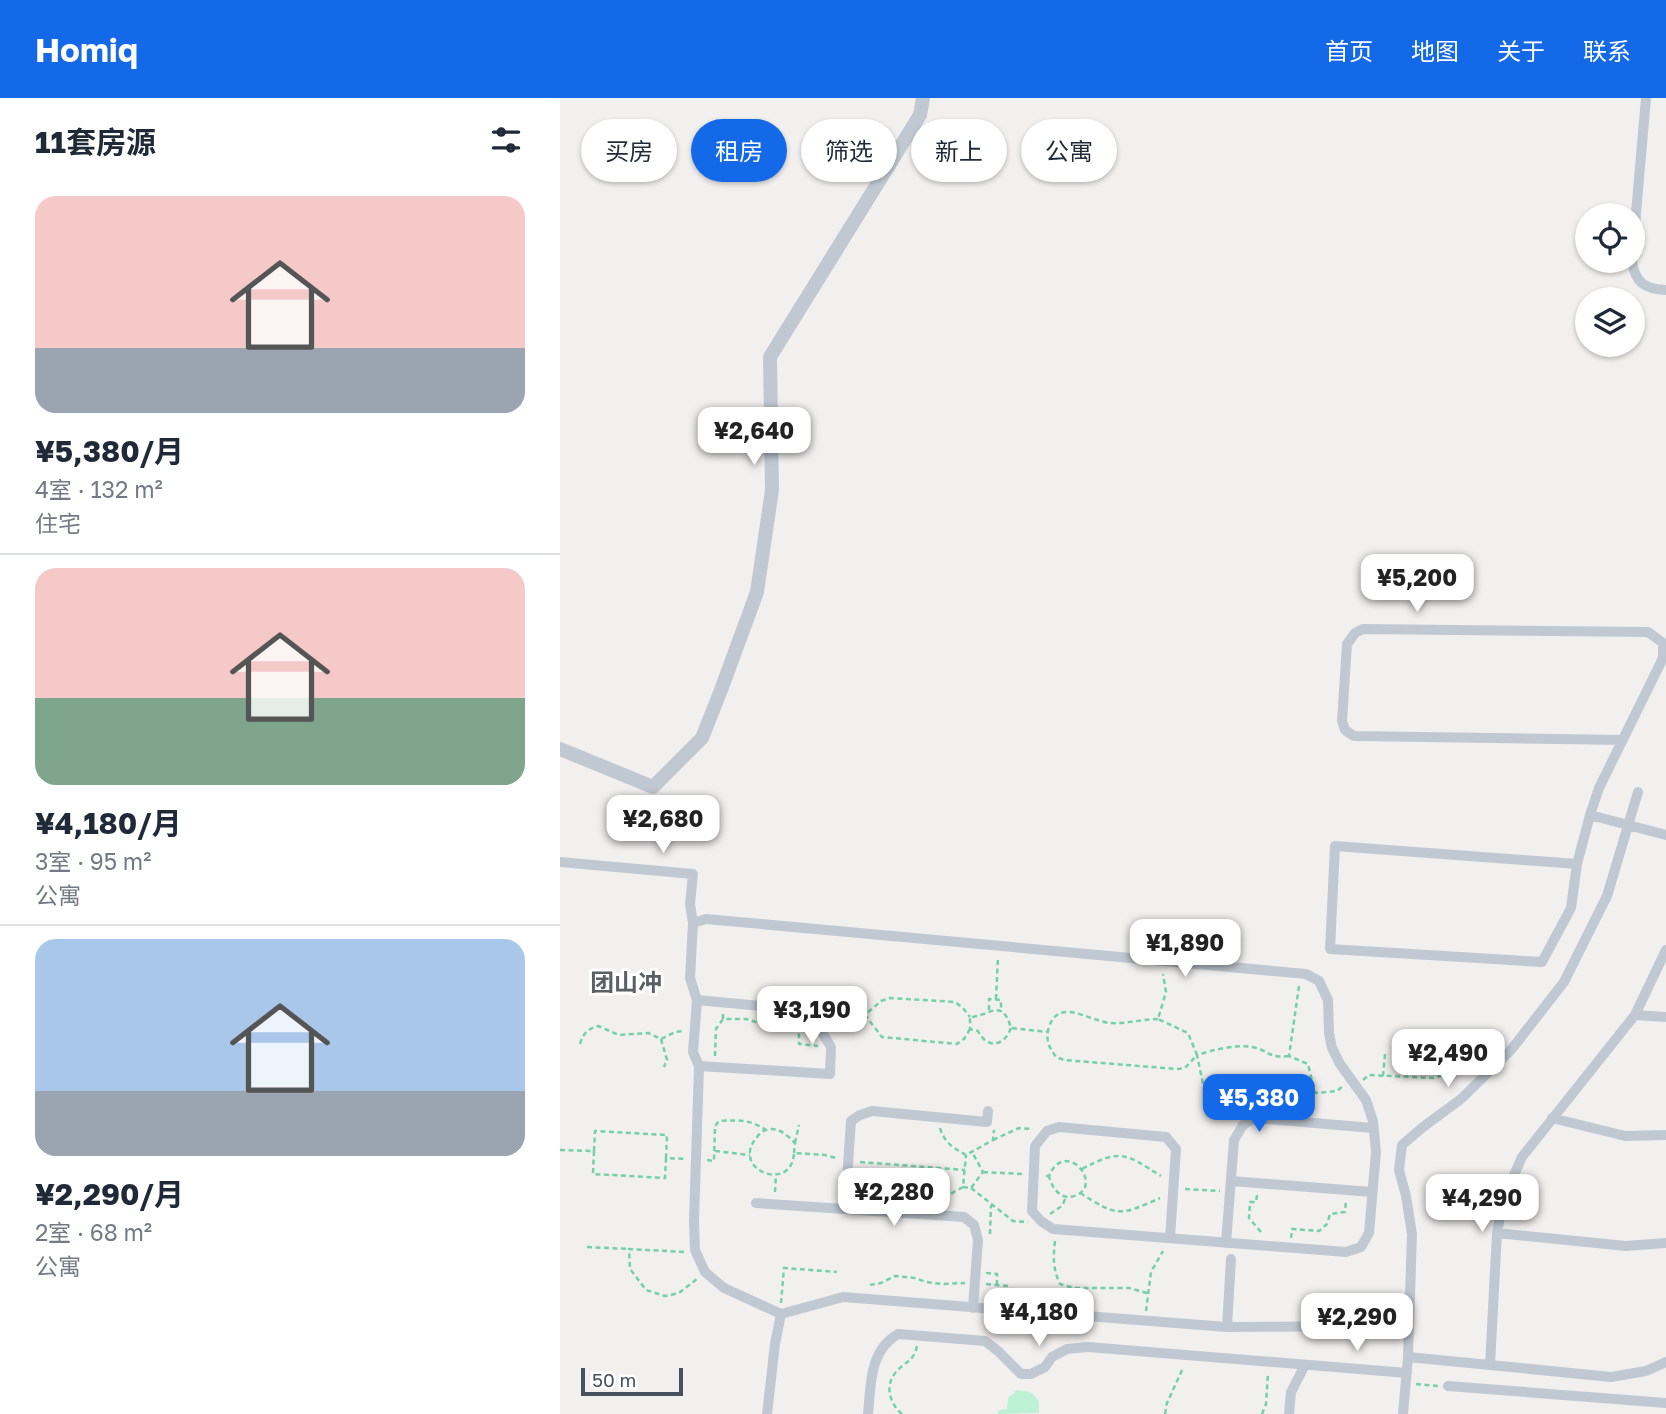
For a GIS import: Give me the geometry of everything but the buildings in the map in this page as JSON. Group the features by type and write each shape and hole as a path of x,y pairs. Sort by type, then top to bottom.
{"street":[{"path":"560,749 653,787 702,738 757,592 772,490 770,357 920,115 923,98"},
{"path":"1637,203 1646,98"},
{"path":"1635,273 1639,281 1650,289 1666,290"},
{"path":"1577,864 1335,846 1330,949 1542,962 1571,908 1577,864 1599,788 1623,740 1664,658 1663,643 1648,632 1363,629 1355,633 1347,644 1342,721 1345,730 1354,736 1623,740"},
{"path":"1404,1414 1412,1234 1399,1170 1402,1145 1461,1099 1511,1049 1564,982 1607,896 1638,792"},
{"path":"1590,815 1666,835"},
{"path":"560,862 693,874 690,904 693,923 690,978 697,1000 693,1052 699,1066 694,1221 697,1253 705,1272 724,1288 780,1314 843,1297 1227,1327 1409,1326"},
{"path":"693,923 706,919 1307,974 1319,981 1328,1000 1332,1048 1366,1100 1373,1128 1376,1152 1369,1233 1361,1247 1346,1252 1053,1229 1032,1211 1035,1146 1047,1131 1059,1127 1166,1138 1176,1149 1170,1238"},
{"path":"1490,1365 1497,1233 1503,1200 1522,1157 1635,1015 1666,950"},
{"path":"697,1000 795,1009 820,1029 831,1047 830,1074 699,1066"},
{"path":"1635,1015 1666,1017"},
{"path":"845,1208 851,1121 872,1111 987,1122 988,1111"},
{"path":"1226,1243 1234,1140 1243,1125 1254,1118 1373,1128"},
{"path":"1552,1118 1625,1136 1666,1135"},
{"path":"1231,1186 1258,1183 1372,1192"},
{"path":"756,1203 964,1217 974,1225 978,1240 972,1308"},
{"path":"1497,1233 1626,1246 1666,1243"},
{"path":"1227,1327 1231,1259"},
{"path":"767,1414 780,1314"},
{"path":"868,1414 872,1369 888,1340 898,1334 985,1341 998,1350 1021,1374 1031,1374 1045,1367 1052,1357 1066,1349 1088,1347 1305,1365 1406,1378"},
{"path":"1408,1357 1611,1377 1646,1371 1666,1362"},
{"path":"1289,1414 1291,1392 1305,1365"},
{"path":"1448,1386 1666,1403"}],"path":[{"path":"996,999 999,946"},
{"path":"1158,1019 1166,992 1162,961"},
{"path":"1289,1056 1301,974"},
{"path":"820,1029 865,1015 881,1001 890,998 955,1002 970,1017 970,1030 957,1044 882,1037 865,1015"},
{"path":"989,1010 989,999 996,999 1001,1000 1001,1012"},
{"path":"715,1067 716,1029 723,1019 724,1002"},
{"path":"970,1017 979,1017 989,1010 1001,1012 1009,1019 1011,1028 1008,1036 995,1044 981,1039 978,1031 970,1030"},
{"path":"1315,1093 1308,1064 1289,1056 1277,1058 1252,1047 1218,1048 1197,1055 1185,1068 1177,1069 1064,1060 1056,1057 1048,1044 1048,1032 1051,1022 1058,1014 1069,1010 1098,1021 1133,1023 1141,1019 1158,1019 1188,1034 1197,1055 1204,1089 1210,1096 1234,1104 1266,1098 1292,1108 1305,1104 1315,1093 1337,1091 1369,1075 1433,1078 1447,1074 1466,1058"},
{"path":"723,1019 746,1019 762,1024 793,1026 799,1035 799,1044 831,1047"},
{"path":"580,1044 589,1028 598,1026 619,1035 648,1033 661,1039 667,1060 664,1067"},
{"path":"1011,1028 1048,1032"},
{"path":"661,1039 675,1032 695,1031"},
{"path":"1383,1076 1385,1054"},
{"path":"988,1111 994,1113 993,1140"},
{"path":"940,1117 940,1130 944,1140 966,1155"},
{"path":"666,1158 714,1161 715,1126 719,1121 755,1123 766,1130"},
{"path":"794,1143 777,1129 766,1130 758,1135 752,1144 750,1155 755,1168 765,1174 776,1175 787,1171 794,1161 794,1143 799,1125"},
{"path":"966,1155 1019,1128 1033,1129 1042,1137"},
{"path":"595,1131 667,1135 665,1178 593,1174 594,1151 595,1131"},
{"path":"560,1150 594,1151"},
{"path":"714,1151 750,1155"},
{"path":"972,1152 983,1172"},
{"path":"794,1153 825,1155 848,1161 965,1170"},
{"path":"963,1187 966,1155"},
{"path":"1082,1169 1115,1155 1127,1156 1173,1188"},
{"path":"1069,1160 1082,1169 1086,1178 1085,1186 1080,1193 1066,1197 1051,1186 1049,1176 1053,1167 1069,1160"},
{"path":"983,1172 1049,1176"},
{"path":"936,1215 940,1200 963,1187 971,1188 983,1172"},
{"path":"774,1204 776,1175"},
{"path":"1258,1183 1256,1202 1250,1202 1249,1218 1261,1232 1271,1233"},
{"path":"1080,1193 1112,1212 1124,1212 1173,1188 1231,1186"},
{"path":"1290,1248 1292,1229 1319,1231 1327,1224 1329,1214 1345,1212 1346,1190"},
{"path":"1060,1229 1054,1256 1055,1274 1060,1284 1074,1288 1129,1288 1147,1293"},
{"path":"1145,1321 1151,1272 1170,1238"},
{"path":"587,1247 697,1253"},
{"path":"629,1249 630,1269 646,1290 665,1296 679,1293 705,1272"},
{"path":"780,1314 784,1268 837,1272"},
{"path":"870,1285 895,1276 942,1284 956,1282 1009,1286 1013,1293 1012,1310"},
{"path":"902,1414 895,1408 889,1395 890,1384 895,1373 908,1364 916,1353 919,1336"},
{"path":"1166,1414 1167,1403 1189,1355"},
{"path":"1262,1414 1266,1404 1269,1362"},
{"path":"1406,1378 1448,1386"}],"green space":[{"path":"1017,1390 1031,1392 1039,1401 1039,1413 998,1414 999,1410 1007,1409 1008,1398"}],"district":[{"name":"团山冲","path":"626,981"}]}
